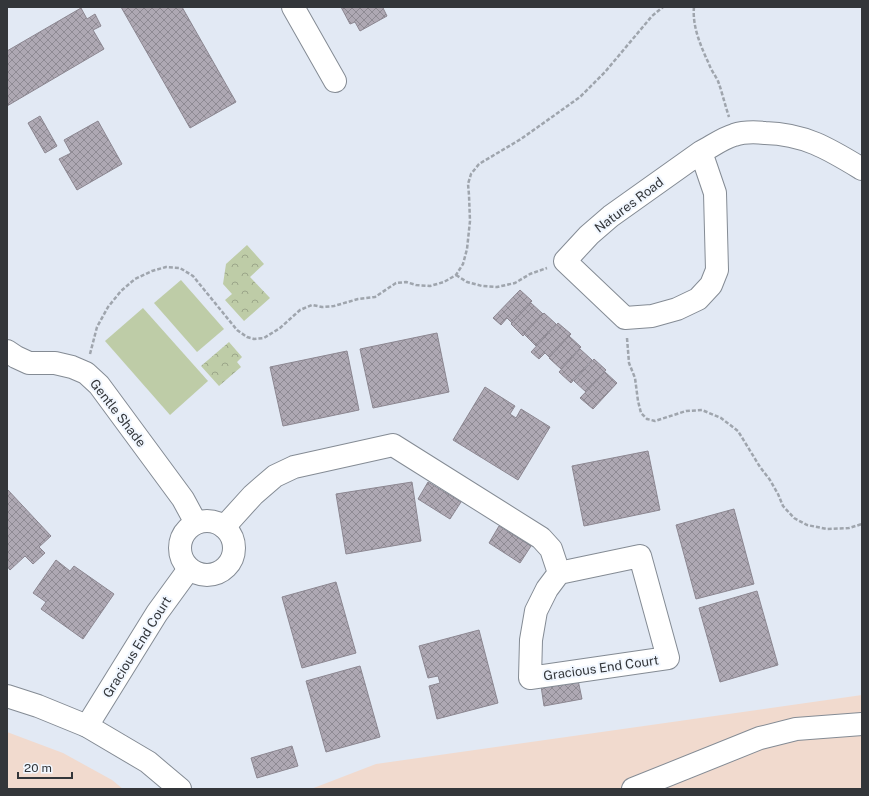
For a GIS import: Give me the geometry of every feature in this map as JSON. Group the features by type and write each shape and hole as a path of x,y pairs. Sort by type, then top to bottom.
{"street":[{"path":"293,7 335,81"},
{"name":"Natures Road","path":"565,261 589,235 611,216 701,152 734,135 756,132 778,133 801,138 818,144 862,169"},
{"path":"565,261 625,318 652,316 677,309 698,299 712,285 717,270 715,193 701,152"},
{"name":"Gentle Shade","path":"7,351 29,363 56,363 72,367 86,373 99,385 182,499 196,524"},
{"path":"224,527 253,494 275,476 294,467 393,445 541,538 551,549 559,573"},
{"path":"203,521 214,522 224,527 230,533 234,543 234,554 229,565 220,573 209,576 199,575 189,569 183,562 181,555 180,544 184,534 191,526 203,521"},
{"name":"Gracious End Court","path":"640,556 668,658 530,678 531,640 536,611 559,573 640,556"},
{"name":"Gracious End Court","path":"88,726 158,613 189,569"},
{"path":"7,696 38,706 88,726 148,762 180,789"},
{"path":"633,789 760,738 796,729 862,724"}],"path":[{"path":"81,371 90,354 97,327 108,307 121,291 135,279 152,271 166,267 180,268 193,276 237,330 247,337 254,339 264,338 280,328 300,310 312,305 322,307 334,306 375,296 396,282 430,286 444,282 456,275 463,264 467,249 470,221 468,184 471,174 480,164 521,139 580,97 605,72 652,16 663,7"},
{"path":"694,7 693,15 696,31 709,65 718,81 734,135"},
{"path":"456,275 467,282 482,286 497,287 515,283 530,274 565,261"},
{"path":"625,318 629,364 634,378 641,413 647,418 655,421 686,411 702,410 722,418 738,431 760,467 770,480 783,506 794,518 807,525 827,529 849,528 862,524"}],"shaded area":[{"path":"862,695 862,789 311,789 376,764"},
{"path":"7,732 63,753 112,780 123,789 7,789"}],"green space":[{"path":"247,245 264,264 250,277 270,298 244,321 225,300 232,294 223,284 226,264"},
{"path":"181,280 224,329 197,352 154,303"},
{"path":"143,308 208,381 170,415 105,341"},
{"path":"229,342 242,357 237,362 241,367 219,386 201,366"}],"building":[{"path":"121,7 182,7 236,102 190,128"},
{"path":"341,7 386,7 383,8 387,16 360,31 355,22 350,24"},
{"path":"81,8 87,19 95,14 101,26 93,30 104,49 7,106 7,51"},
{"path":"40,116 57,146 45,153 28,123"},
{"path":"98,121 122,164 77,190 59,159 71,153 64,140"},
{"path":"520,290 532,301 512,323 507,318 501,325 493,318"},
{"path":"531,303 543,314 523,336 511,324"},
{"path":"544,313 556,324 536,346 524,334"},
{"path":"558,323 571,334 549,357 545,353 539,359 531,352"},
{"path":"437,333 449,392 373,408 360,349"},
{"path":"569,336 581,347 561,369 549,358"},
{"path":"580,349 592,360 571,383 559,372"},
{"path":"347,351 359,410 283,426 270,367"},
{"path":"594,359 606,370 586,392 574,381"},
{"path":"605,372 617,383 593,409 580,398"},
{"path":"485,387 515,406 510,414 516,418 521,409 550,427 518,480 453,440"},
{"path":"648,451 660,510 584,526 572,466"},
{"path":"412,482 421,541 346,554 336,494"},
{"path":"428,482 461,502 450,519 418,499"},
{"path":"7,489 51,536 39,547 45,553 33,564 25,556 10,570 7,566"},
{"path":"734,509 754,584 696,599 676,525"},
{"path":"499,526 531,546 520,563 489,543"},
{"path":"56,560 70,571 74,566 114,594 83,639 41,609 46,602 33,593"},
{"path":"336,582 356,653 302,668 282,597"},
{"path":"757,591 778,665 720,682 699,608"},
{"path":"479,630 498,703 437,719 429,686 440,683 438,676 428,678 419,646"},
{"path":"360,666 380,737 326,752 306,681"},
{"path":"578,680 582,699 544,706 541,686"},
{"path":"292,746 298,766 257,778 251,758"}]}
